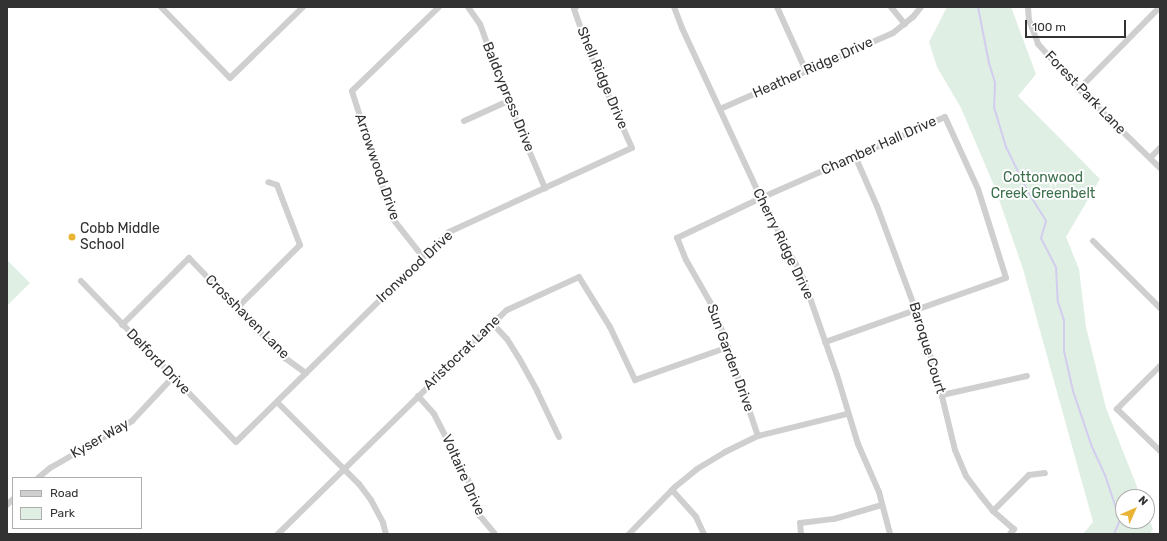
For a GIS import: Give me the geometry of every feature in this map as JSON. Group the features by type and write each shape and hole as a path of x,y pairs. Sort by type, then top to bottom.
{"street":[{"path":"161,7 230,78 303,7"},
{"path":"292,7 298,13"},
{"name":"Arrowwood Drive","path":"423,257 402,233 393,219 352,91 439,7"},
{"name":"Baldcypress Drive","path":"468,7 480,24 508,101 545,188"},
{"name":"Shell Ridge Drive","path":"576,7 574,9 590,54 632,148"},
{"name":"Cherry Ridge Drive","path":"674,7 761,198 803,278 837,375 847,414 858,444 879,492 890,534"},
{"path":"778,7 806,71"},
{"path":"891,7 905,24"},
{"name":"Heather Ridge Drive","path":"720,109 893,33 913,17 921,7"},
{"name":"Forest Park Lane","path":"1028,7 1029,20 1038,44 1079,89 1160,168"},
{"path":"1079,89 1160,7"},
{"path":"464,121 508,101"},
{"name":"Chamber Hall Drive","path":"677,238 761,198 945,117 978,189 1006,278 825,342"},
{"name":"Ironwood Drive","path":"236,442 449,232 632,148"},
{"path":"1150,158 1160,148"},
{"name":"Baroque Court","path":"856,156 877,206 916,311 942,395 955,450 966,476 993,511 1012,532"},
{"path":"237,308 300,245 277,185 268,182"},
{"name":"Sun Garden Drive","path":"677,238 686,260 710,302 728,347 758,436"},
{"path":"1093,241 1160,308"},
{"name":"Crosshaven Lane","path":"122,325 189,258 285,358 306,373"},
{"name":"Aristocrat Lane","path":"278,534 507,310 579,277 610,327 636,380 728,347"},
{"name":"Delford Drive","path":"81,281 236,442"},
{"path":"492,323 507,339 519,358 559,437"},
{"path":"1160,366 1117,409 1160,451"},
{"path":"942,395 1027,376"},
{"name":"Kyser Way","path":"39,477 50,468 132,421 173,378"},
{"name":"Voltaire Drive","path":"418,396 434,414 468,480 480,516 495,534"},
{"path":"277,402 344,469 371,500 386,534"},
{"path":"629,534 672,490 697,469 725,452 758,436 847,414"},
{"path":"993,511 1029,475 1045,473"},
{"path":"672,490 696,517 704,534"},
{"path":"801,534 800,523 834,520 882,505"}],"green space":[{"name":"Cottonwood Creek Greenbelt","path":"947,7 1011,7 1036,74 1018,96 1100,179 1066,237 1079,269 1086,327 1106,408 1138,489 1115,489 1115,529 1153,529 1150,534 1083,534 1093,522 1023,269 995,188 961,108 937,67 929,42"},
{"path":"7,260 30,283 7,306"}],"waterway":[{"path":"978,7 989,63 995,83 994,107 1006,147 1028,192 1046,221 1041,238 1056,268 1058,302 1064,320 1064,351 1073,391 1092,447 1105,475 1120,520 1114,534"}],"place":[{"name":"Cobb Middle School","path":"72,237"}]}
